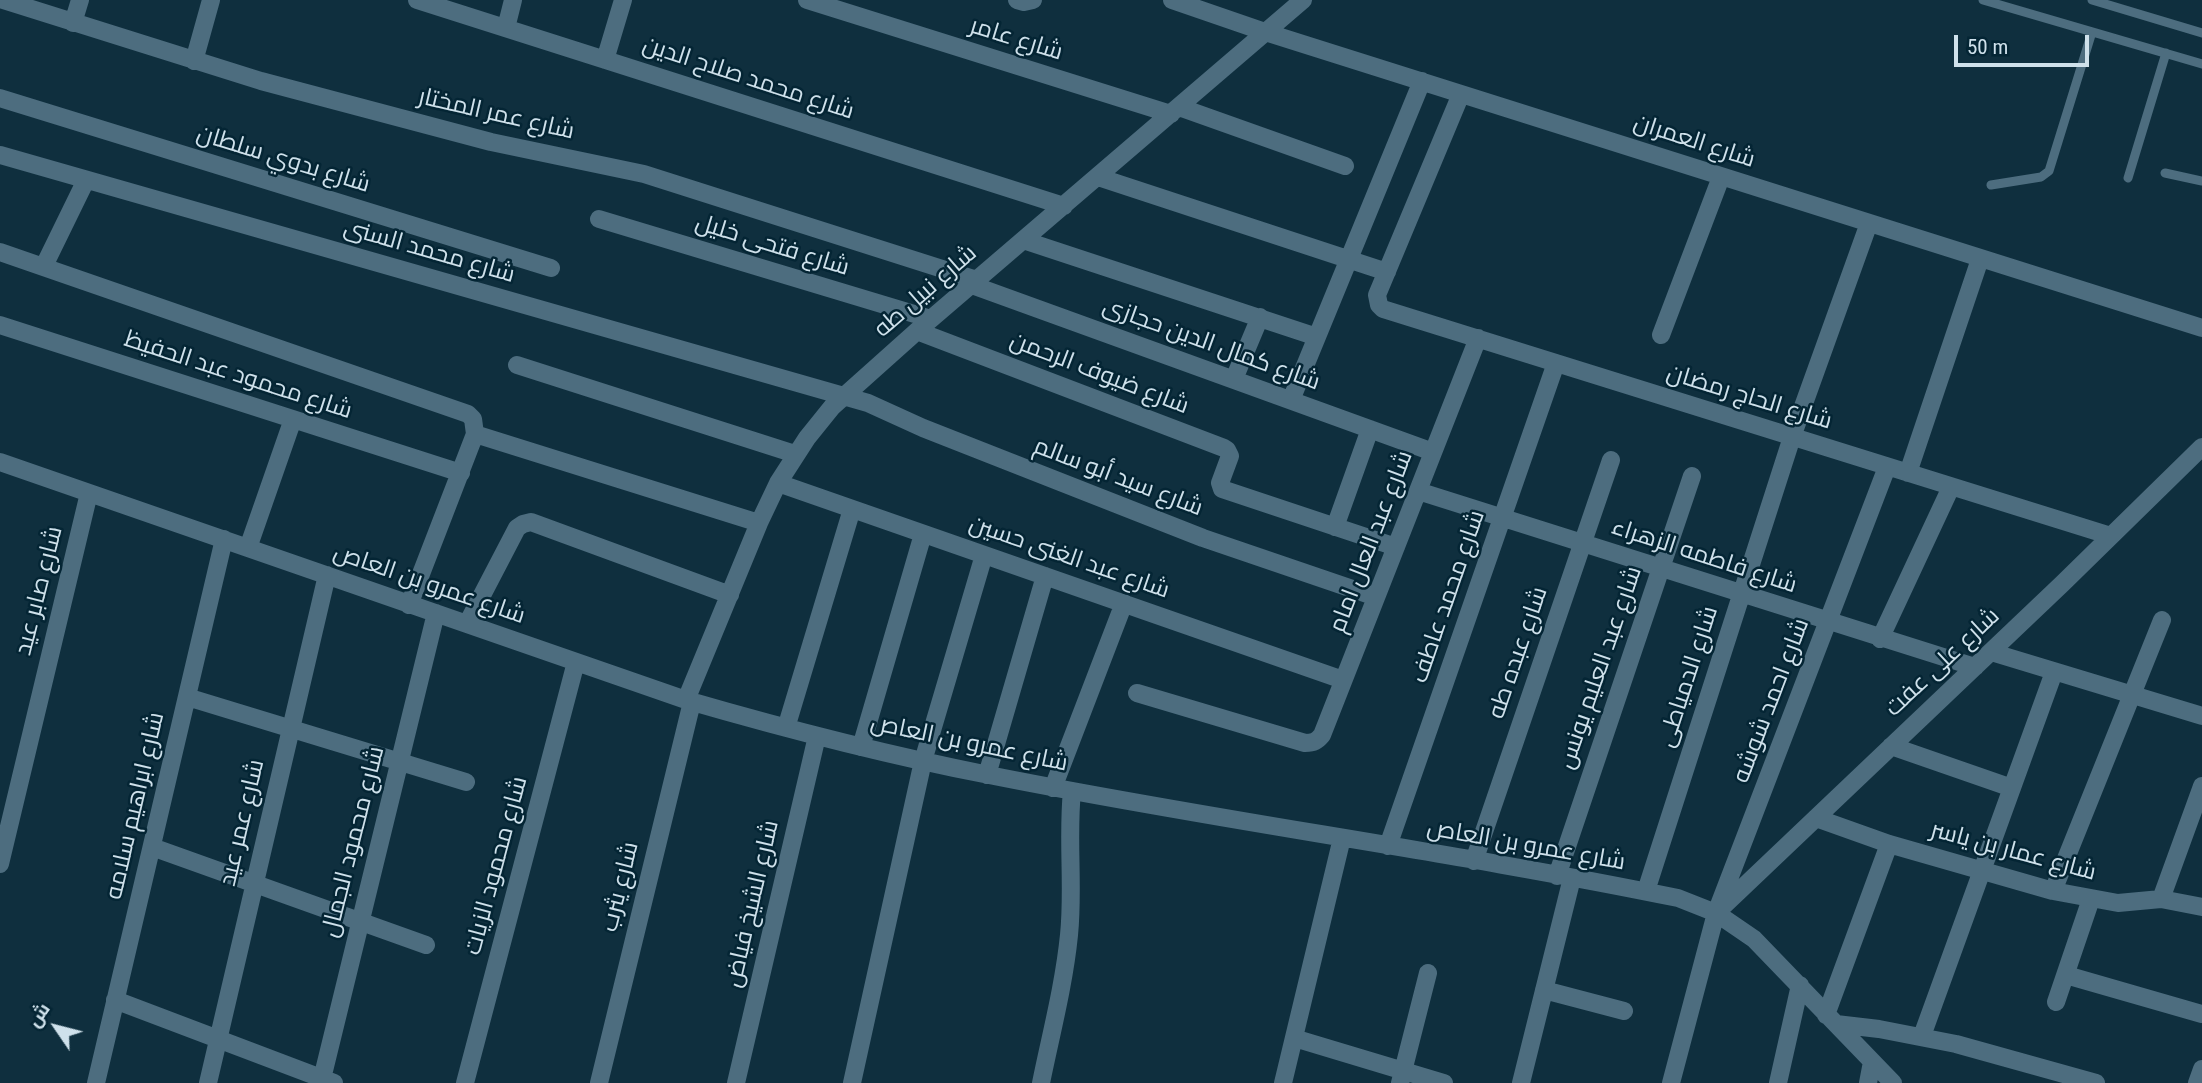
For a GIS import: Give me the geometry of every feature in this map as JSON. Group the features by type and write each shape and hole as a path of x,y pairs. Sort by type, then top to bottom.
{"street":[{"name":"شارع عمر المختار","path":"3,0 261,81 491,142 644,174 975,282"},
{"path":"73,23 80,0"},
{"path":"194,61 211,0"},
{"name":"شارع محمد صلاح الدين","path":"417,0 1064,206"},
{"path":"506,28 513,0"},
{"path":"605,60 623,0"},
{"name":"شارع عامر","path":"807,0 1175,111 1345,166"},
{"path":"1017,0 1032,0"},
{"name":"شارع العمران","path":"1172,0 1265,32 2202,328"},
{"name":"شارع نبيل طه","path":"689,701 759,523 778,483 795,454 832,407 1303,0"},
{"path":"1290,400 1422,81"},
{"path":"1098,177 1387,272 1461,94"},
{"name":"شارع بدوي سلطان","path":"0,98 551,268"},
{"name":"شارع محمد السنى","path":"0,155 845,397"},
{"path":"1661,335 1721,177"},
{"path":"44,267 86,180"},
{"name":"شارع فتحى خليل","path":"598,219 931,319"},
{"name":"شارع الدمياطى","path":"1646,891 1792,437 1869,223"},
{"path":"1023,240 1317,337"},
{"path":"0,252 461,410 473,419 475,434 409,604"},
{"path":"1908,473 1980,259"},
{"name":"شارع الحاج رمضان","path":"1387,272 1377,295 1383,309 2111,537"},
{"name":"شارع كمال الدين حجازى","path":"975,282 1433,452"},
{"path":"1234,379 1260,317"},
{"name":"شارع محمود عبد الحفيظ","path":"0,325 461,472"},
{"name":"شارع ضيوف الرحمن","path":"917,331 1224,448 1230,456 1220,486 1225,490 1335,527"},
{"name":"شارع عبد العال امام","path":"1137,693 1296,740 1312,743 1318,740 1478,338"},
{"name":"شارع محمد عاطف","path":"1388,846 1556,363"},
{"path":"517,365 795,454"},
{"name":"شارع سيد أبو سالم","path":"845,397 869,403 923,428 1203,538 1376,597"},
{"path":"248,548 293,419"},
{"path":"1370,429 1335,527 1396,547"},
{"path":"475,434 759,523"},
{"name":"شارع على عفت","path":"1716,913 2202,447"},
{"name":"شارع عبده طه","path":"1474,861 1611,460"},
{"name":"شارع عمرو بن العاص","path":"0,461 689,701 786,728 860,747 1053,788 1678,898 1716,913 1754,939 1893,1083"},
{"name":"شارع احمد شوشه","path":"1671,1083 1716,913 1887,467"},
{"name":"شارع عبد العليم يونس","path":"1521,1083 1544,989 1564,877 1660,569 1692,476"},
{"name":"شارع عبد الغنى حسين","path":"778,483 1343,680"},
{"path":"1880,639 1951,487"},
{"name":"شارع فاطمه الزهراء","path":"1418,491 1975,667"},
{"name":"شارع صابر عيد","path":"0,864 89,493"},
{"path":"786,728 852,509"},
{"path":"467,624 517,528 530,522 730,595"},
{"path":"860,747 923,534"},
{"name":"شارع ابراهيم سلامه","path":"96,1083 224,540"},
{"path":"852,1083 923,761 984,555"},
{"name":"شارع عمر عيد","path":"208,1083 327,575"},
{"path":"987,775 1045,576"},
{"path":"1053,788 1124,603"},
{"name":"شارع محمود الجمال","path":"325,1082 360,921 436,613"},
{"path":"2053,891 2162,620"},
{"path":"1991,652 2202,716"},
{"name":"شارع محمود الزيات","path":"465,1083 576,662"},
{"path":"1922,1036 2053,672"},
{"path":"187,697 466,782"},
{"name":"شارع يثرب","path":"599,1083 689,701"},
{"name":"شارع الشيخ فياض","path":"736,1083 817,736"},
{"path":"1891,746 2012,788"},
{"path":"2161,899 2202,786"},
{"path":"1041,1083 1069,937 1069,831 1072,791"},
{"name":"شارع عمار بن ياسر","path":"1816,818 1889,844 2053,891 2118,902 2161,899 2202,907"},
{"path":"1283,1083 1342,838"},
{"path":"1889,844 1831,1019 1922,1036 2095,1083"},
{"path":"152,847 426,945"},
{"path":"2056,1002 2091,899"},
{"path":"1401,1077 1428,973"},
{"path":"2066,975 2202,1014"},
{"path":"1778,1083 1800,985"},
{"path":"1544,989 1624,1011"},
{"path":"116,1000 325,1082"},
{"path":"1294,1038 1401,1077 1444,1083"},
{"path":"1868,1083 1872,1062"},
{"path":"2197,1083 2202,1069"}],"lane":[{"path":"1983,0 2202,64"},
{"path":"2092,0 2202,33"},
{"path":"1991,185 2041,177 2049,171 2092,32"},
{"path":"2129,178 2166,53"},
{"path":"2165,173 2202,181"}]}
